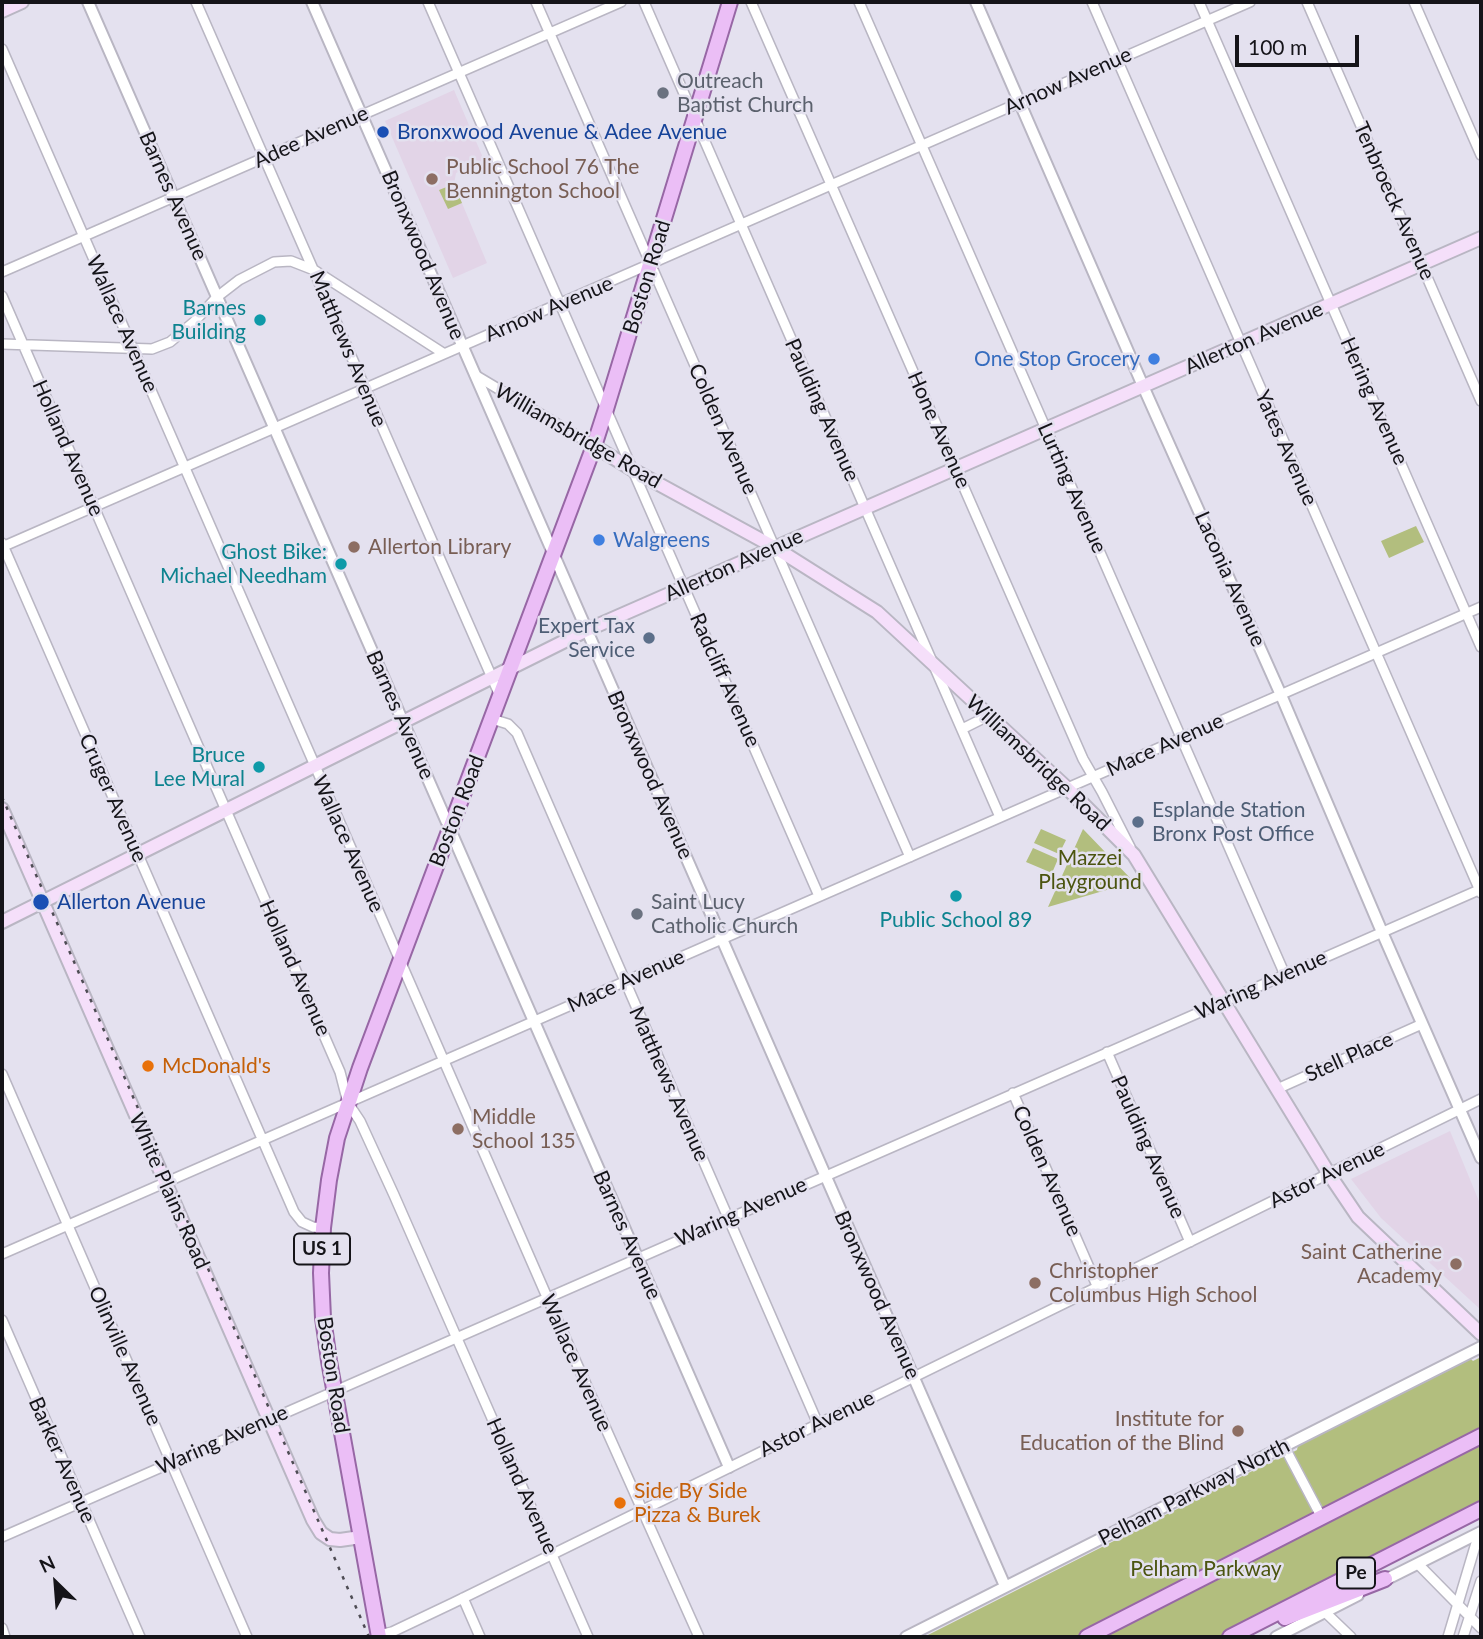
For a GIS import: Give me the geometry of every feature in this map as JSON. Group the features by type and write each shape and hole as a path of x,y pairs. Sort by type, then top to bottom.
{"main road":[{"path":"2,11 22,2"},
{"name":"Boston Road","path":"379,1636 323,1318 323,1228 339,1130 594,446 730,2"},
{"name":"Allerton Avenue","path":"2,922 587,630 1481,238"},
{"name":"Williamsbridge Road","path":"594,446 774,547 877,612 1067,788 1134,855 1358,1217 1481,1334"},
{"name":"White Plains Road","path":"2,809 318,1530 326,1538 333,1540 361,1537"},
{"path":"1087,1637 1481,1436"},
{"name":"Pe","path":"1234,1636 1481,1509"},
{"path":"1234,1636 1385,1580"}],"street":[{"name":"Barnes Avenue","path":"88,2 729,1467"},
{"name":"Matthews Avenue","path":"196,2 500,697"},
{"name":"Bronxwood Avenue","path":"312,2 1005,1586"},
{"name":"Radcliff Avenue","path":"428,2 819,896"},
{"name":"Colden Avenue","path":"536,2 910,857"},
{"name":"Adee Avenue","path":"2,272 621,2"},
{"name":"Paulding Avenue","path":"644,2 1000,817"},
{"name":"Hone Avenue","path":"751,2 1083,759 1134,855"},
{"name":"Lurting Avenue","path":"859,2 1285,975"},
{"name":"Laconia Avenue","path":"976,2 1481,1158"},
{"name":"Yates Avenue","path":"1092,2 1481,891"},
{"name":"Hering Avenue","path":"1199,2 1481,647"},
{"name":"Arnow Avenue","path":"2,546 1250,2"},
{"name":"Tenbroeck Avenue","path":"1307,2 1481,401"},
{"path":"1414,2 1481,155"},
{"name":"Wallace Avenue","path":"2,49 547,1297 699,1637"},
{"path":"2,344 152,349 170,342 239,280 274,262 291,261 314,270 443,354"},
{"name":"Holland Avenue","path":"2,296 342,1077 348,1103 360,1121 588,1637"},
{"name":"Williamsbridge Road","path":"475,375 594,446"},
{"name":"Cruger Avenue","path":"2,546 297,1217 307,1225 323,1228"},
{"name":"Mace Avenue","path":"2,1254 1481,607"},
{"path":"962,729 988,716"},
{"name":"Matthews Avenue","path":"492,719 508,724 517,733 818,1424"},
{"name":"Waring Avenue","path":"2,1536 1481,891"},
{"name":"Stell Place","path":"1277,1089 1422,1024"},
{"name":"Paulding Avenue","path":"1107,1052 1190,1242"},
{"name":"Olinville Avenue","path":"2,1074 247,1637"},
{"name":"Colden Avenue","path":"1013,1093 1098,1287"},
{"name":"Astor Avenue","path":"379,1636 552,1555 1481,1099"},
{"name":"Barker Avenue","path":"2,1320 140,1637"},
{"name":"Pelham Parkway North","path":"906,1637 1481,1347"},
{"path":"1284,1446 1322,1518"},
{"path":"1276,1637 1480,1532"},
{"path":"1448,1637 1480,1532"},
{"path":"1418,1563 1481,1628"},
{"path":"1463,1637 1481,1581"},
{"path":"463,1598 480,1637"},
{"path":"1326,1613 1350,1637"},
{"path":"2,1628 5,1637"}],"shaded area":[{"name":"Public School 76 The Bennington School","path":"454,90 484,160 456,173 454,184 487,263 453,278 385,121"},
{"name":"Saint Catherine Academy","path":"1450,1131 1481,1206 1481,1310 1381,1218 1351,1179"}],"green space":[{"path":"454,184 462,203 448,209 439,190"},
{"path":"1416,526 1424,542 1389,558 1381,541"},
{"path":"1041,829 1066,840 1059,854 1034,843"},
{"name":"Mazzei Playground","path":"1083,829 1134,882 1048,907"},
{"path":"1033,848 1058,859 1052,873 1026,862"},
{"name":"Pelham Parkway","path":"1481,1357 1481,1503 1218,1637 924,1637 1297,1450 1298,1445 1470,1358 1473,1361"}],"railway":[{"path":"2,797 369,1637"}],"place":[{"name":"Outreach Baptist Church","path":"663,93"},
{"name":"Bronxwood Avenue & Adee Avenue","path":"383,132"},
{"name":"Public School 76 The Bennington School","path":"432,179"},
{"name":"Barnes Building","path":"260,320"},
{"name":"One Stop Grocery","path":"1154,359"},
{"name":"Walgreens","path":"599,540"},
{"name":"Allerton Library","path":"354,547"},
{"name":"Ghost Bike: Michael Needham","path":"341,564"},
{"name":"Expert Tax Service","path":"649,638"},
{"name":"Bruce Lee Mural","path":"259,767"},
{"name":"Esplande Station Bronx Post Office","path":"1138,822"},
{"name":"Public School 89","path":"956,896"},
{"name":"Allerton Avenue","path":"41,902"},
{"name":"Saint Lucy Catholic Church","path":"637,914"},
{"name":"McDonald's","path":"148,1066"},
{"name":"Middle School 135","path":"458,1129"},
{"name":"Saint Catherine Academy","path":"1456,1264"},
{"name":"Christopher Columbus High School","path":"1035,1283"},
{"name":"Institute for Education of the Blind","path":"1238,1431"},
{"name":"Side By Side Pizza & Burek","path":"620,1503"}]}
